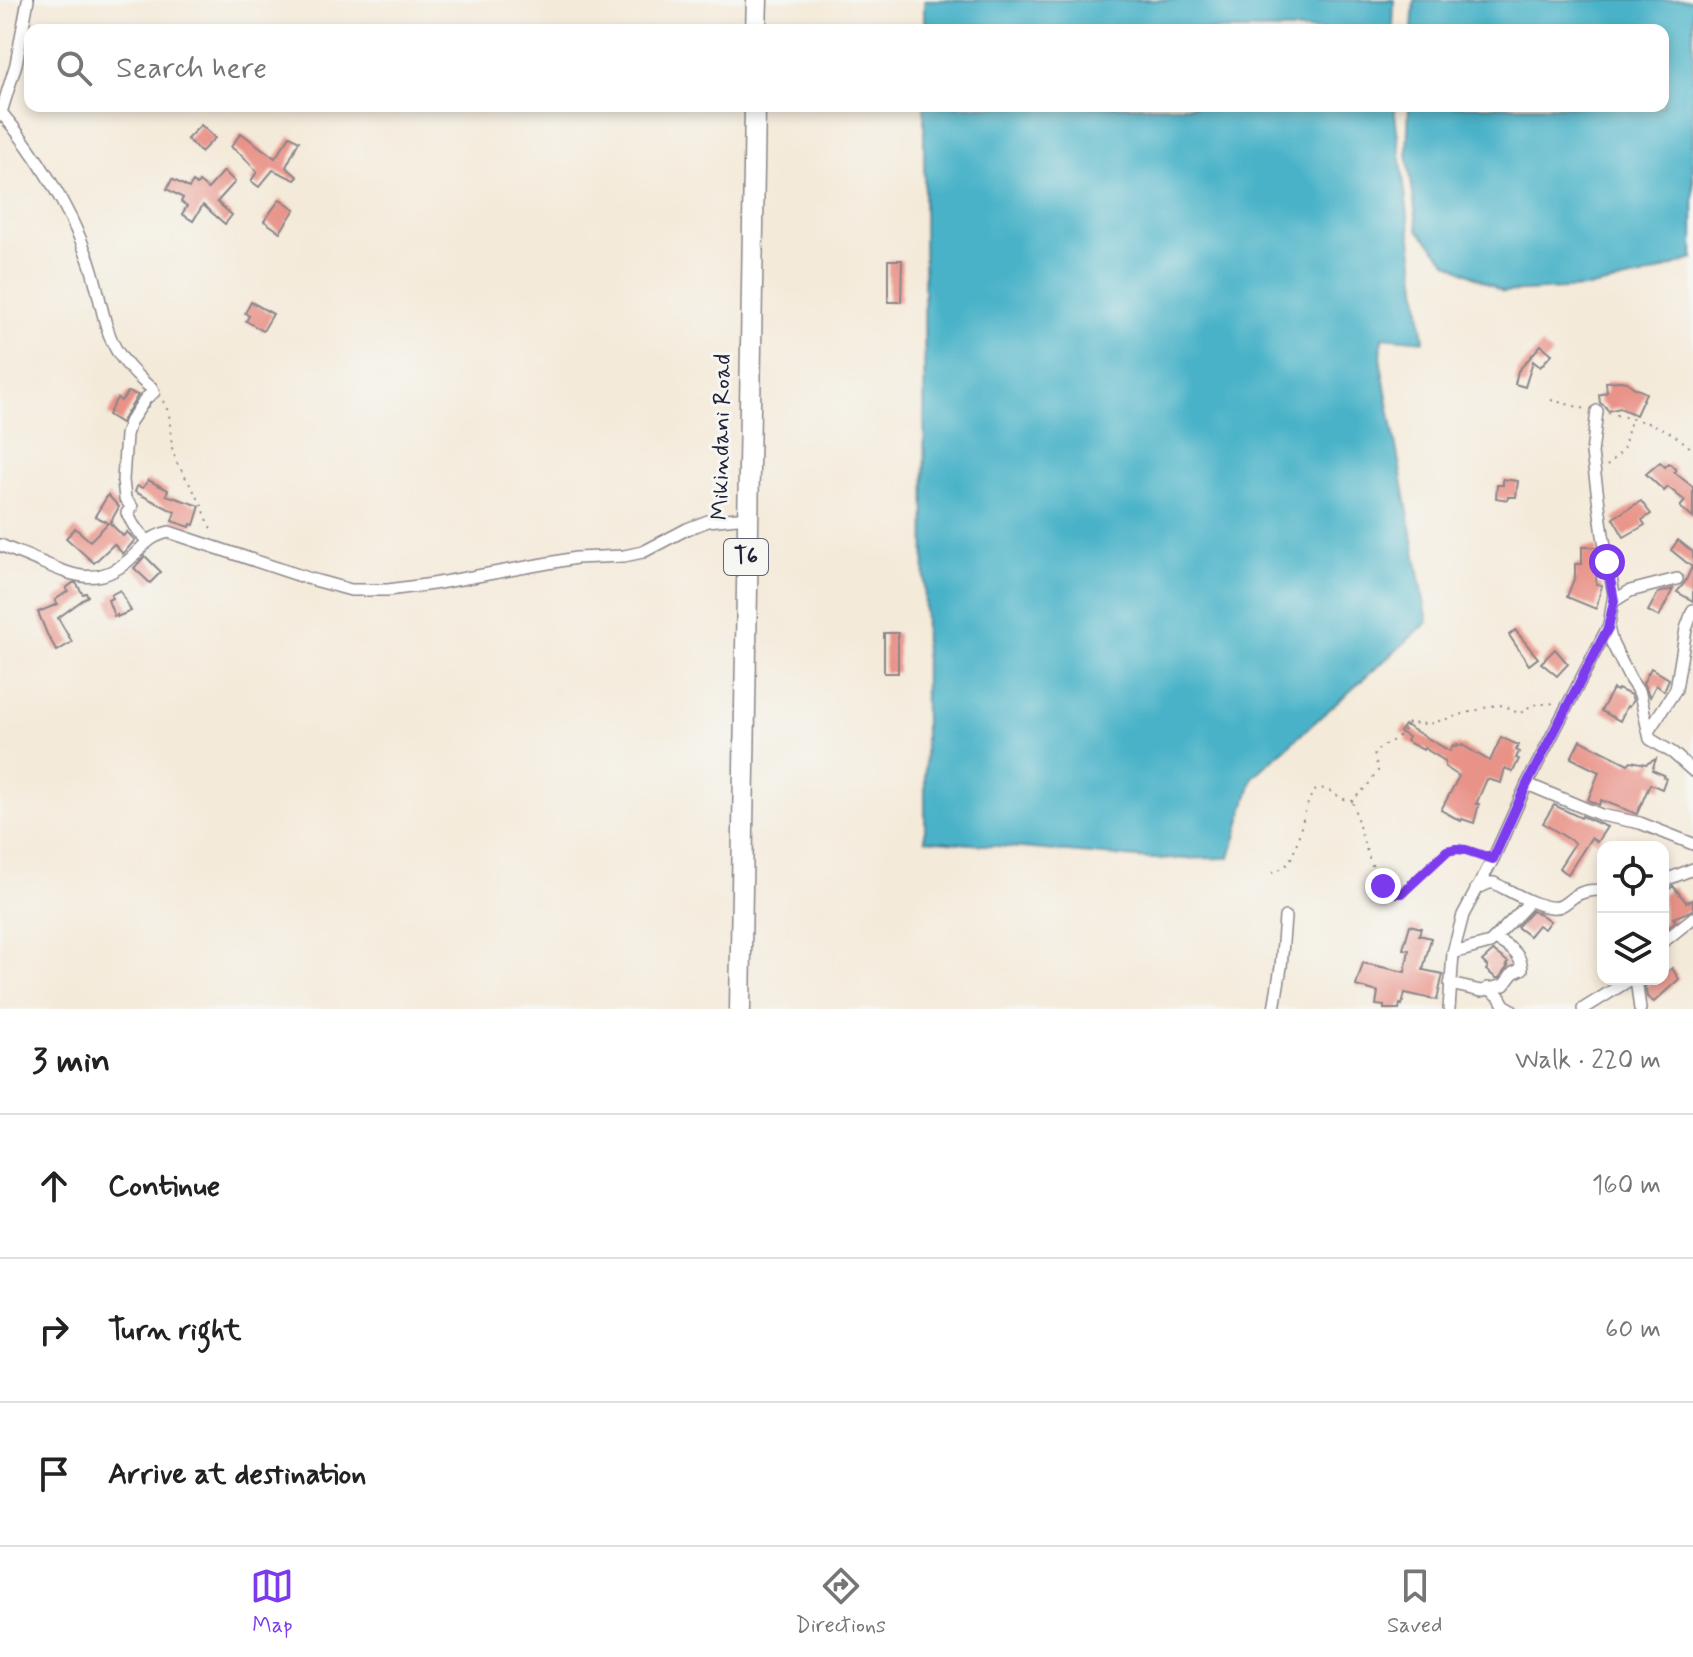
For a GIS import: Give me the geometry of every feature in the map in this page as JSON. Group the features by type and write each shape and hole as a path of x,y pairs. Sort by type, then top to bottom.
{"highway":[{"path":"756,24 757,0"},
{"name":"Mikindani Road","path":"740,1009 755,112"}],"street":[{"path":"24,24 28,0"},
{"path":"24,26 1,113 52,185 79,236 118,353 154,392 146,398 127,428 123,461 125,499 132,507 127,513 147,541"},
{"path":"1449,1009 1453,953 1463,915 1608,628 1614,601 1592,453 1597,411"},
{"path":"0,545 66,574 85,577 103,575 116,569 147,541 169,532 351,590 388,590 576,558 624,556 643,552 708,521 747,517"},
{"path":"1614,601 1630,591 1677,579"},
{"path":"1649,730 1676,689 1686,629 1693,610"},
{"path":"1608,628 1612,643 1640,694 1651,740 1673,753 1693,771"},
{"path":"1527,784 1601,815 1640,823 1693,844"},
{"path":"1669,879 1693,869"},
{"path":"1476,889 1494,883 1543,907 1553,908 1562,906 1577,895 1597,890"},
{"path":"1453,953 1482,947 1495,939 1525,907"},
{"path":"1274,1009 1285,917"},
{"path":"1669,937 1692,919"},
{"path":"1450,984 1481,991 1504,985 1513,973 1523,967 1517,954 1495,939"},
{"path":"1583,1009 1623,985"},
{"path":"1634,985 1640,1009"},
{"path":"1488,988 1511,1009"}],"path":[{"path":"154,392 169,413 172,448 177,463 207,515 218,548"},
{"path":"1551,400 1648,422 1664,428 1693,450"},
{"path":"1594,475 1623,450 1632,419"},
{"path":"1272,873 1283,868 1295,853 1306,808 1314,791 1329,791 1346,801 1359,797 1378,771 1374,753 1397,739 1408,723 1429,724 1491,706 1504,705 1519,714 1532,705 1568,703"},
{"path":"1352,801 1362,839 1379,880 1389,891 1402,893 1447,851 1466,850 1493,859"}],"water":[{"path":"924,0 1394,0 1393,24 924,24"},
{"path":"1414,0 1693,0 1693,259 1642,277 1586,288 1503,292 1447,262 1418,230 1407,153 1409,112 1669,112 1669,24 1412,24"},
{"path":"924,112 1395,112 1424,341 1382,337 1381,364 1428,622 1253,777 1230,858 1150,859 925,840"}],"building":[{"path":"201,125 215,138 201,152 187,139"},
{"path":"241,133 275,158 290,136 299,141 286,167 298,177 295,180 273,170 259,187 251,181 257,172 231,147"},
{"path":"224,171 235,182 217,202 232,215 225,224 203,205 193,221 182,214 187,206 181,202 183,198 167,189 172,179 189,188 193,182 197,185 199,182 208,189"},
{"path":"280,199 295,209 280,232 264,221"},
{"path":"888,260 902,260 901,302 888,302"},
{"path":"251,302 273,314 263,331 246,321 249,316 245,313"},
{"path":"1541,345 1552,354 1540,367 1533,361 1525,387 1515,384 1518,371"},
{"path":"1619,381 1646,393 1636,415 1620,408 1608,411 1600,403 1599,395 1607,392 1606,382"},
{"path":"128,392 138,395 121,423 108,415 117,398 121,401"},
{"path":"1660,462 1665,467 1669,463 1676,470 1674,472 1693,487 1693,518 1680,507 1685,501 1668,487 1664,491 1646,474"},
{"path":"1503,479 1518,481 1516,497 1508,497 1508,500 1496,498 1497,485 1503,485"},
{"path":"148,480 168,490 166,495 200,506 194,525 190,527 172,521 175,512 135,492 137,486 143,488"},
{"path":"108,495 119,507 110,523 123,536 127,532 135,540 123,554 114,544 94,563 66,538 75,528 90,541 108,523 95,516"},
{"path":"1641,501 1651,514 1642,520 1645,525 1624,537 1613,518"},
{"path":"1678,540 1693,552 1693,601 1677,592 1692,567 1671,550"},
{"path":"1582,547 1597,547 1596,584 1602,585 1596,609 1567,597 1575,576 1575,564 1582,564"},
{"path":"145,556 161,572 150,583 134,568"},
{"path":"73,583 88,596 58,618 72,642 57,651 38,612 58,604 55,600"},
{"path":"1673,589 1659,617 1648,611 1658,593"},
{"path":"120,590 131,611 117,617 108,600"},
{"path":"1515,630 1538,658 1529,665 1509,635"},
{"path":"884,633 898,633 898,673 884,673"},
{"path":"1555,649 1568,664 1557,676 1541,663"},
{"path":"1651,668 1669,679 1664,691 1656,685 1650,697 1643,683"},
{"path":"1613,689 1631,695 1633,700 1620,721 1601,711"},
{"path":"1405,725 1450,751 1453,745 1462,745 1490,761 1501,737 1518,745 1516,758 1519,759 1513,772 1505,768 1501,783 1487,779 1476,804 1479,804 1474,823 1461,821 1441,810 1459,776 1445,767 1445,761 1406,741 1408,737 1400,732"},
{"path":"1580,740 1628,764 1631,761 1646,764 1656,759 1652,770 1666,778 1662,789 1650,784 1637,814 1601,800 1599,805 1588,800 1599,772 1571,758"},
{"path":"1554,805 1607,827 1597,842 1591,838 1568,874 1559,868 1575,843 1543,823"},
{"path":"1673,886 1686,902 1693,900 1693,910 1673,918 1676,921 1669,926 1669,913 1669,889"},
{"path":"1532,911 1550,921 1544,929 1538,925 1529,936 1517,927"},
{"path":"1410,925 1421,928 1419,935 1431,938 1423,970 1443,974 1437,1000 1405,993 1399,1009 1384,1009 1384,1006 1376,1005 1378,992 1356,986 1363,963 1405,972 1409,950 1403,949"},
{"path":"1493,951 1508,962 1499,978 1486,970 1488,967 1482,961"},
{"path":"1672,968 1679,979 1654,1002 1647,997 1645,986 1669,985 1669,971"}],"route":[{"path":"1383,886 1389,891 1402,893 1447,851 1466,850 1493,859 1527,784 1608,628 1614,594 1607,562"}]}
